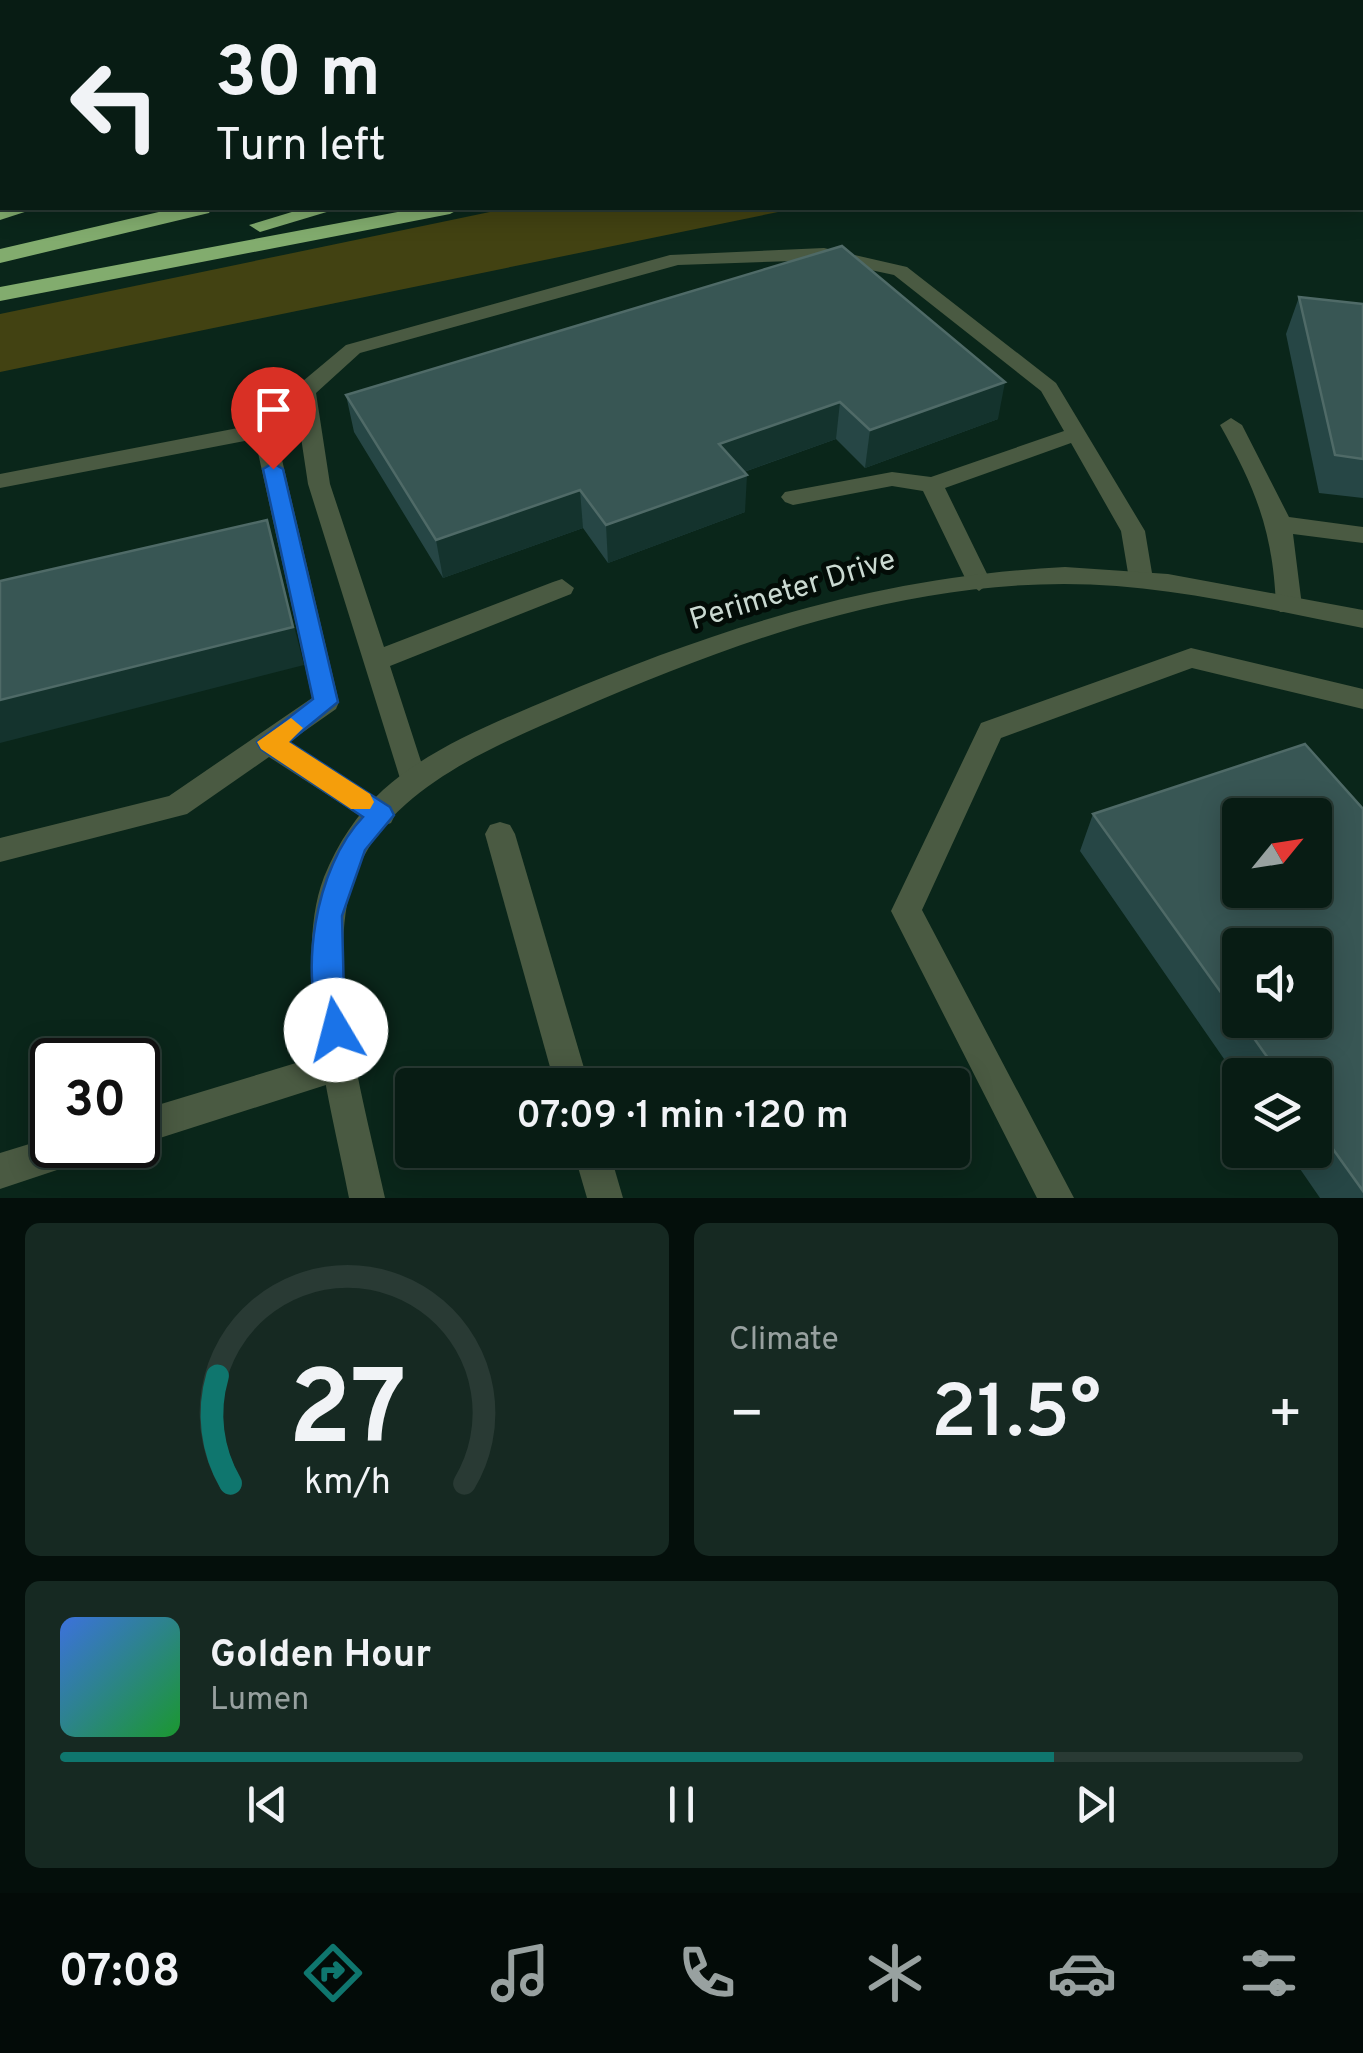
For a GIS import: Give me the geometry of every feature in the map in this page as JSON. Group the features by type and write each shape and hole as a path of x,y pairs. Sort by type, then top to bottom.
{"highway":[{"path":"0,256 193,210"},
{"path":"0,292 320,210"},
{"path":"0,292 439,210"}],"street":[{"path":"412,780 319,484 304,390 353,349 677,258 824,254 900,270 1049,387 1132,530 1141,579"},
{"path":"1232,425 1276,504 1282,524 1289,606"},
{"path":"0,481 264,430 326,702 177,806 0,850"},
{"path":"792,497 892,479 932,485 1076,434"},
{"path":"932,485 979,582"},
{"path":"1282,524 1363,534"},
{"name":"Perimeter Drive","path":"342,1066 330,996 328,916 354,844 412,780 490,737 616,682 844,603 932,583 1141,579 1363,620"},
{"path":"375,661 562,588"},
{"path":"1056,1198 906,910 991,731 1191,658 1363,699"},
{"path":"270,742 381,815"},
{"path":"500,834 567,1068"},
{"path":"160,1121 342,1066 367,1198"},
{"path":"0,1171 30,1162"},
{"path":"596,1168 604,1198"}],"shaded area":[{"path":"499,210 812,210 783,211 0,372 0,314"}],"building":[{"path":"842,246 1005,382 870,430 840,402 719,444 747,475 606,525 580,490 436,540 346,395"},
{"path":"1299,297 1363,304 1363,459 1335,455"},
{"path":"267,520 293,627 0,700 0,581"},
{"path":"1305,744 1363,809 1363,1191 1332,1148 1332,1058 1268,1058 1254,1038 1332,1038 1332,928 1222,928 1222,994 1093,814"}],"slow traffic":[{"path":"291,728 270,742 361,802"}],"route":[{"path":"273,469 326,702 270,742 381,815 354,844 328,916 330,996 336,1030"}]}
